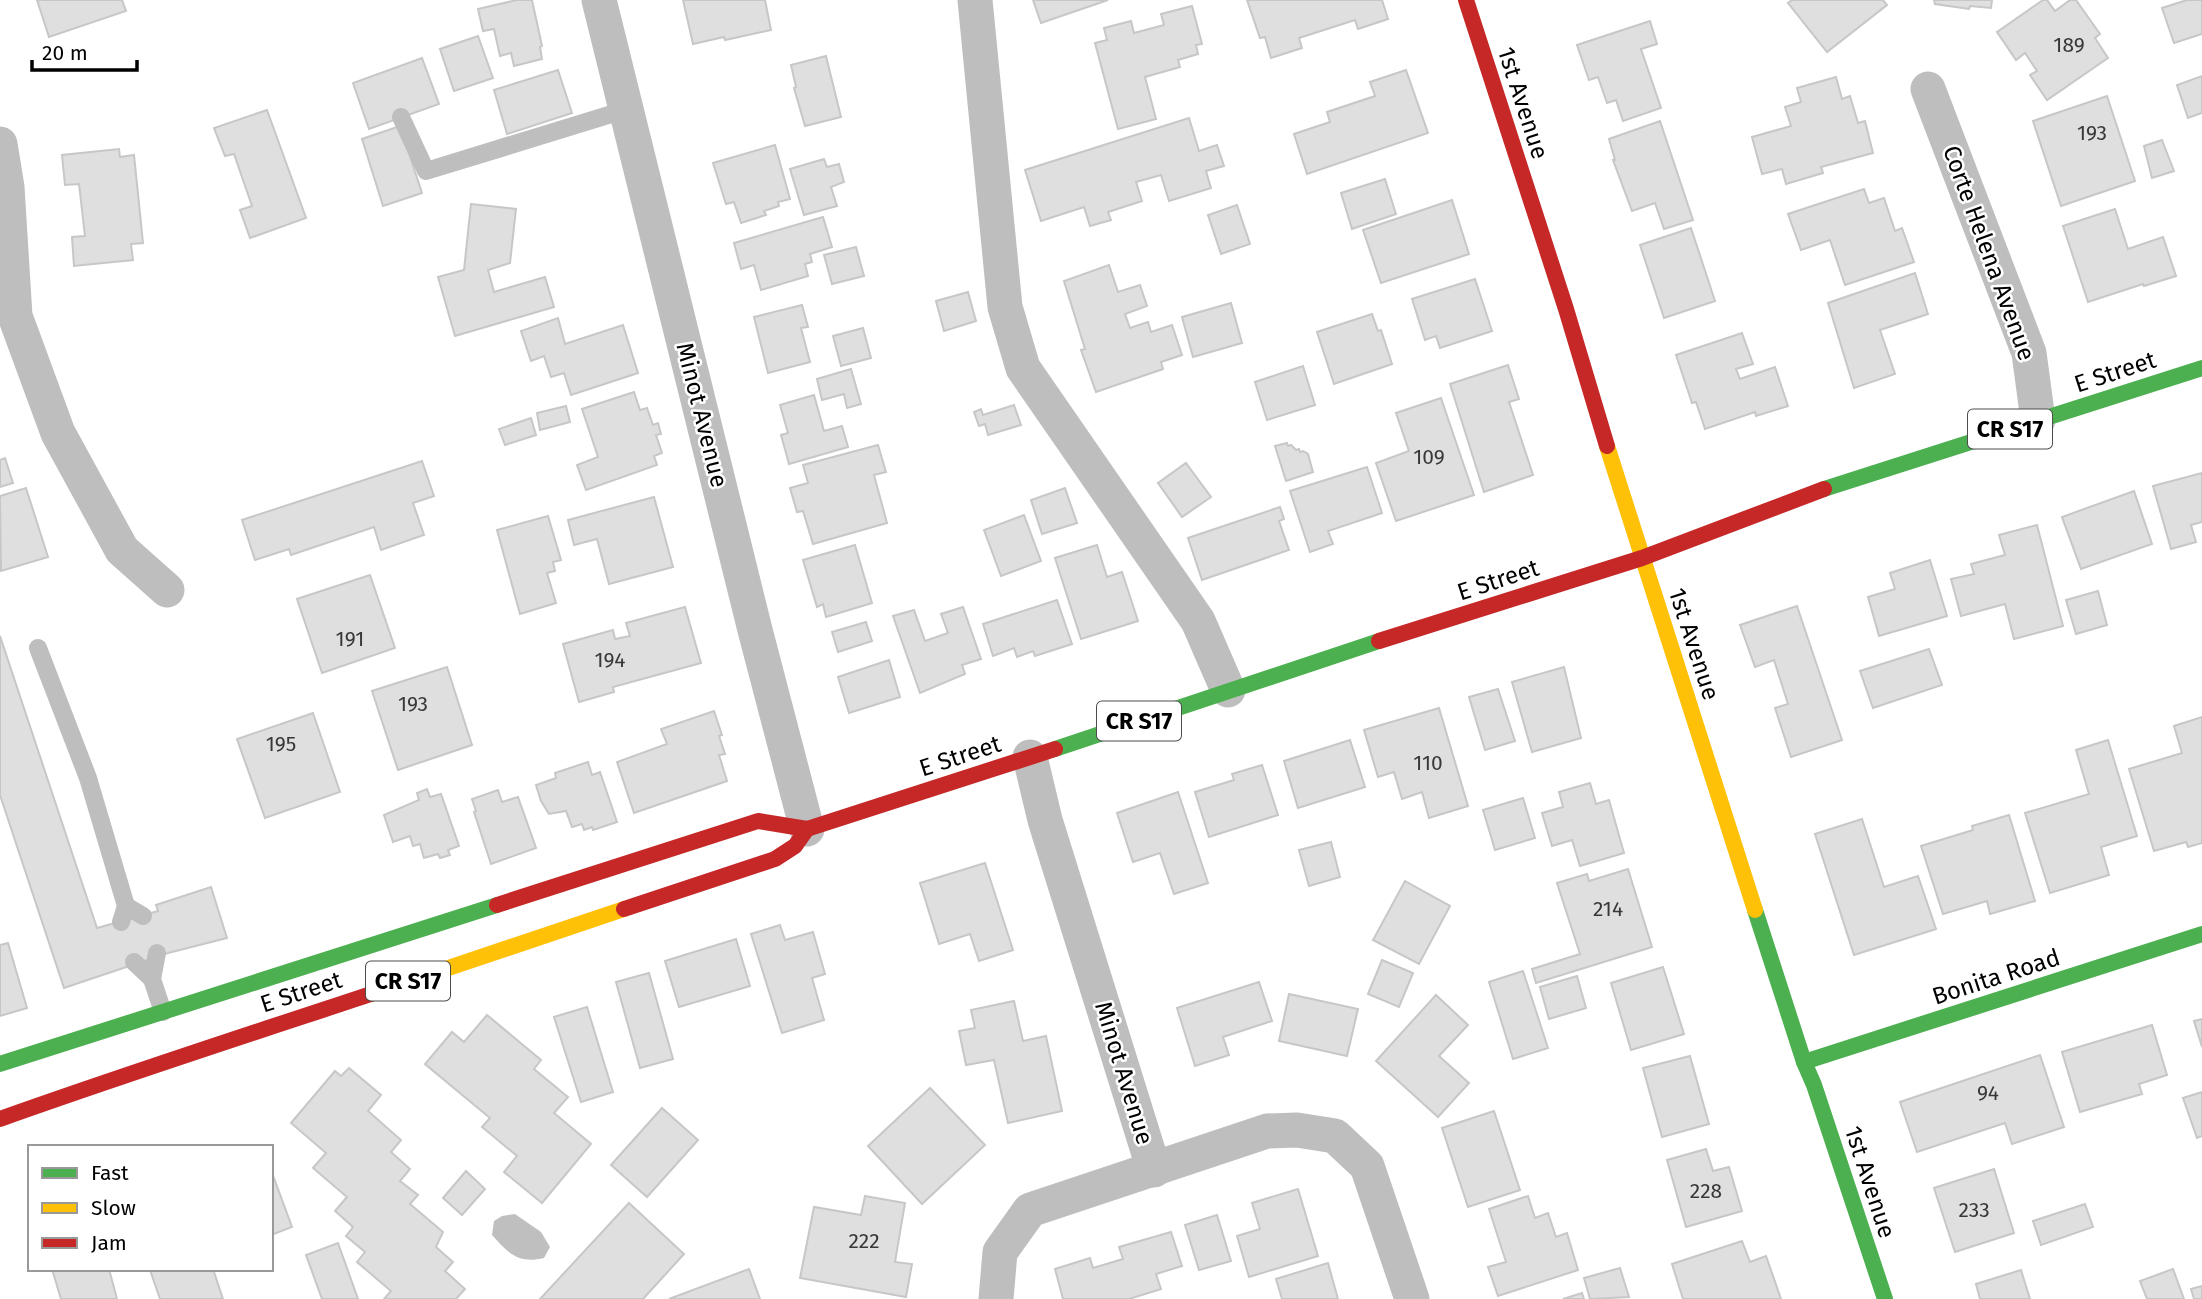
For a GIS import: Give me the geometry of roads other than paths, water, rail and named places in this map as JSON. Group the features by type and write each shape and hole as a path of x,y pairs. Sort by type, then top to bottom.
{"main road":[{"name":"1st Avenue","path":"1466,0 1804,1062 1885,1299"},
{"name":"E Street","path":"0,1064 758,821 807,829 1228,690 1642,558 1797,498 2202,368"},
{"name":"E Street","path":"0,1119 136,1069 185,1056 775,859 794,846 807,829"},
{"name":"Bonita Road","path":"1804,1062 2202,934"}],"street":[{"name":"Minot Avenue","path":"599,0 807,829"},
{"path":"975,0 1004,307 1023,368 1198,621 1228,690"},
{"name":"Corte Helena Avenue","path":"1928,89 2029,353 2038,420"},
{"path":"0,144 7,187 15,316 58,433 122,551 167,590"},
{"name":"Minot Avenue","path":"996,1299 1000,1252 1030,1210 1154,1170 1045,820 1030,757"},
{"path":"1154,1170 1268,1131 1297,1130 1335,1136 1367,1166 1412,1299"}],"lane":[{"path":"401,117 426,172 628,109"},
{"path":"38,648 88,778 124,914 142,916"},
{"path":"152,979 157,953"},
{"path":"134,962 152,979 163,1012"}]}
